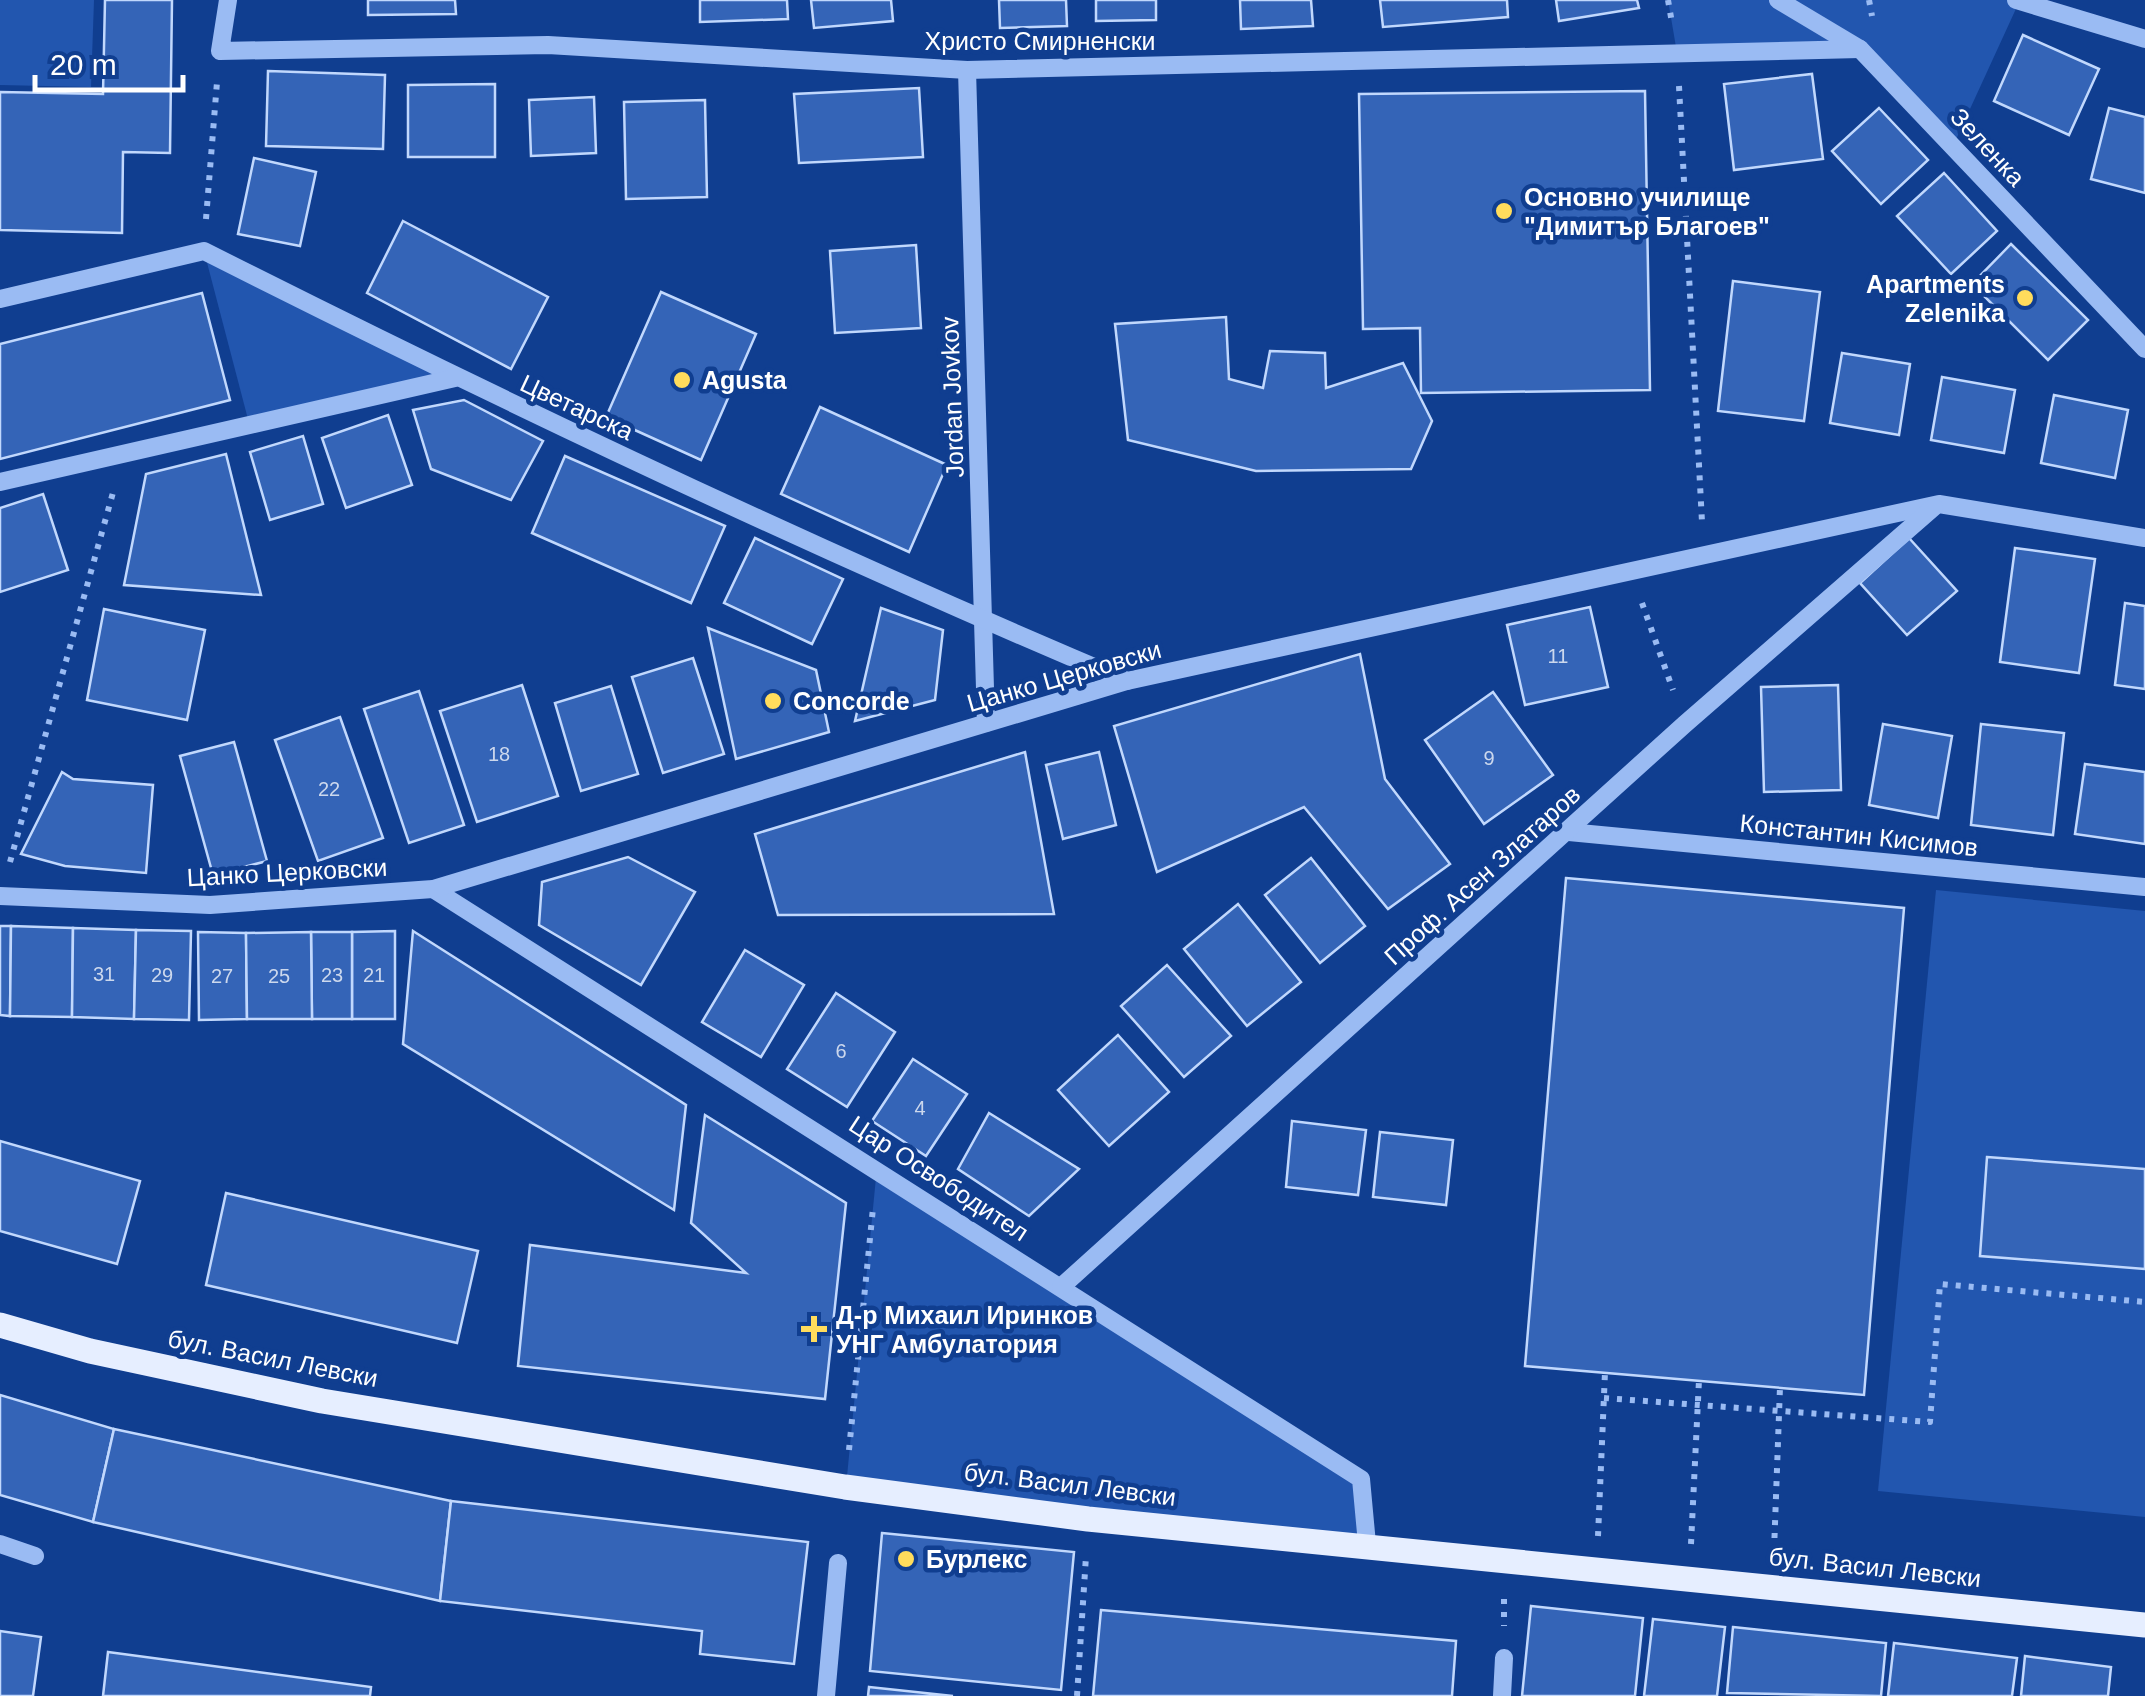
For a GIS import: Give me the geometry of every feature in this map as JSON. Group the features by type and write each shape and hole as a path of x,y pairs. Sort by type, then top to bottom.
{"main road":[{"name":"бул. Васил Левски","path":"0,1325 90,1351 322,1401 846,1487 1088,1520 1367,1544 2145,1625"}],"street":[{"path":"220,51 228,0"},
{"name":"Зеленка","path":"1778,0 1860,49 2145,349"},
{"path":"2016,0 2145,39"},
{"name":"Христо Смирненски","path":"220,51 548,46 967,70 1860,49"},
{"name":"Jordan Jovkov","path":"967,70 986,723"},
{"path":"0,299 204,250"},
{"name":"Цветарска","path":"204,250 455,378 1127,682"},
{"path":"0,482 126,450 455,378"},
{"name":"Цанко Церковски","path":"0,896 210,904 433,889 1127,682 1630,568 1939,504 2145,538"},
{"name":"Проф. Асен Златаров","path":"1061,1287 1685,724 1939,504"},
{"name":"Константин Кисимов","path":"1569,832 2145,887"},
{"name":"Цар Освободител","path":"433,889 877,1167 1361,1479 1367,1544"},
{"path":"0,1544 35,1556"},
{"path":"826,1696 838,1563"},
{"path":"1502,1696 1504,1658"}],"path":[{"path":"1668,0 1677,54 1704,552"},
{"path":"204,250 220,51"},
{"path":"0,896 126,450"},
{"path":"1630,568 1685,724"},
{"path":"846,1487 877,1167"},
{"path":"1604,1398 1930,1422 1940,1284 2145,1302"},
{"path":"1597,1570 1606,1372"},
{"path":"1690,1579 1699,1380"},
{"path":"1773,1587 1780,1387"},
{"path":"1077,1696 1088,1520"},
{"path":"1504,1560 1504,1658"}],"shaded area":[{"path":"0,0 94,0 91,87 0,85"},
{"path":"1668,0 2020,0 1953,146 1860,49 1677,53"},
{"path":"204,251 455,378 249,423"},
{"path":"1936,890 2145,911 2145,1517 1878,1491"},
{"path":"877,1167 1361,1479 1367,1544 846,1487"}],"building":[{"path":"105,0 172,0 170,153 123,152 122,233 0,230 0,92 103,94"},
{"path":"368,0 455,0 456,14 368,15"},
{"path":"700,0 787,0 788,19 700,22"},
{"path":"811,0 891,0 893,21 814,28"},
{"path":"999,0 1066,0 1067,26 1000,28"},
{"path":"1096,0 1156,0 1156,20 1096,21"},
{"path":"1240,0 1311,0 1313,26 1241,29"},
{"path":"1380,0 1507,0 1508,17 1383,27"},
{"path":"1556,0 1637,0 1639,8 1559,21"},
{"path":"2023,35 2099,69 2069,135 1994,101"},
{"path":"268,71 385,75 383,149 266,146"},
{"path":"1812,74 1823,159 1734,170 1724,84"},
{"path":"495,84 495,157 408,157 408,85"},
{"path":"919,88 923,157 799,163 794,94"},
{"name":"Основно училище \"Димитър Благоев\"","path":"1645,91 1650,390 1421,393 1420,328 1363,329 1359,94"},
{"path":"594,97 596,153 531,156 529,100"},
{"path":"705,100 707,197 626,199 624,102"},
{"path":"1879,108 1928,160 1881,204 1832,151"},
{"path":"2109,108 2145,117 2145,193 2091,179"},
{"path":"254,158 316,172 300,246 238,234"},
{"path":"1944,173 1997,231 1951,274 1897,216"},
{"path":"403,221 548,297 511,369 367,293"},
{"path":"2011,244 2088,320 2048,360 1972,284"},
{"path":"916,245 921,328 835,333 830,251"},
{"path":"1733,281 1820,292 1804,421 1718,411"},
{"path":"661,292 756,334 701,460 606,417"},
{"path":"202,293 230,400 0,459 0,344"},
{"path":"1226,317 1229,379 1263,388 1270,351 1325,353 1326,388 1403,363 1432,421 1411,469 1256,471 1128,440 1115,324"},
{"path":"1842,353 1910,364 1899,435 1830,423"},
{"path":"1942,377 2015,390 2004,453 1931,440"},
{"path":"2054,395 2128,410 2115,478 2041,463"},
{"path":"464,400 543,441 511,500 431,469 413,410"},
{"path":"820,407 947,465 909,552 781,494"},
{"path":"388,415 412,485 346,508 322,438"},
{"path":"303,436 323,504 270,520 250,452"},
{"path":"226,454 261,595 124,585 146,474"},
{"path":"565,456 725,526 691,603 532,533"},
{"path":"43,494 68,570 0,592 0,508"},
{"path":"755,538 843,579 812,644 724,603"},
{"path":"1909,538 1957,591 1907,635 1860,583"},
{"path":"2015,548 2095,559 2079,673 2000,662"},
{"path":"2125,603 2145,606 2145,689 2115,685"},
{"path":"1590,607 1608,687 1525,705 1507,625"},
{"path":"881,608 943,630 935,700 855,721"},
{"path":"104,609 205,630 187,720 87,700"},
{"name":"Concorde","path":"708,628 816,670 829,732 736,759"},
{"path":"1360,654 1385,779 1450,864 1388,909 1304,807 1157,872 1114,726"},
{"path":"693,658 724,754 663,773 632,677"},
{"path":"522,685 558,796 477,822 440,711"},
{"path":"1838,685 1841,790 1764,792 1761,687"},
{"path":"611,686 638,774 581,791 555,703"},
{"path":"419,691 464,825 409,843 364,709"},
{"path":"1493,692 1553,775 1484,824 1425,740"},
{"path":"340,717 383,838 318,861 275,740"},
{"path":"1883,724 1952,736 1938,818 1869,805"},
{"path":"1981,724 2064,733 2053,835 1971,825"},
{"path":"234,742 267,861 213,875 180,756"},
{"path":"1025,752 1054,914 778,915 755,834"},
{"path":"1099,752 1116,825 1063,839 1046,765"},
{"path":"2085,764 2145,772 2145,844 2075,834"},
{"path":"62,772 73,779 153,785 146,873 65,866 21,854"},
{"path":"628,857 695,892 641,985 539,925 542,882"},
{"path":"1311,858 1365,926 1320,963 1265,895"},
{"path":"1566,878 1904,908 1864,1395 1525,1366"},
{"path":"1238,904 1301,982 1247,1026 1184,949"},
{"path":"0,926 11,926 10,1016 0,1015"},
{"path":"11,926 73,928 72,1017 10,1016"},
{"path":"73,928 136,930 134,1019 72,1017"},
{"path":"136,930 191,931 189,1020 134,1019"},
{"path":"395,931 395,1019 352,1019 352,932"},
{"path":"413,931 686,1105 674,1210 403,1044"},
{"path":"198,932 246,933 247,1019 199,1020"},
{"path":"311,932 352,932 352,1019 312,1019"},
{"path":"311,932 312,1019 247,1019 246,933"},
{"path":"745,950 804,985 761,1057 702,1022"},
{"path":"1167,965 1231,1036 1184,1077 1121,1006"},
{"path":"836,993 895,1032 847,1107 787,1069"},
{"path":"1118,1035 1169,1092 1109,1146 1058,1090"},
{"path":"913,1059 967,1094 926,1156 872,1121"},
{"path":"989,1113 1079,1169 1029,1216 958,1169"},
{"path":"705,1115 846,1203 825,1399 518,1366 530,1245 746,1273 691,1223"},
{"path":"1292,1121 1366,1130 1358,1195 1286,1187"},
{"path":"1380,1132 1453,1140 1446,1205 1373,1197"},
{"path":"0,1141 140,1181 117,1264 0,1231"},
{"path":"1987,1157 2145,1169 2145,1269 1980,1256"},
{"path":"226,1193 478,1251 457,1343 206,1285"},
{"path":"0,1395 114,1429 93,1522 0,1495"},
{"path":"114,1429 451,1501 440,1601 93,1522"},
{"path":"451,1501 808,1542 794,1664 700,1654 702,1631 440,1601"},
{"path":"882,1533 1074,1552 1061,1690 870,1671"},
{"path":"1531,1606 1643,1618 1635,1696 1522,1696"},
{"path":"1101,1610 1456,1641 1452,1696 1093,1696"},
{"path":"1653,1619 1725,1627 1717,1696 1644,1696"},
{"path":"1733,1627 1886,1643 1881,1696 1727,1693"},
{"path":"0,1631 41,1637 33,1696 0,1696"},
{"path":"1894,1643 2017,1658 2012,1696 1888,1696"},
{"path":"108,1652 371,1687 370,1696 103,1696"},
{"path":"2025,1656 2111,1667 2108,1696 2021,1696"},
{"path":"869,1687 953,1696 868,1696"}],"place":[{"name":"Основно училище \"Димитър Благоев\"","path":"1504,211"},
{"name":"Apartments Zelenika","path":"2025,298"},
{"name":"Agusta","path":"682,380"},
{"name":"Concorde","path":"773,701"},
{"name":"Д-р Михаил Иринков УНГ Амбулатория","path":"814,1329"},
{"name":"Бурлекс","path":"906,1559"}]}
